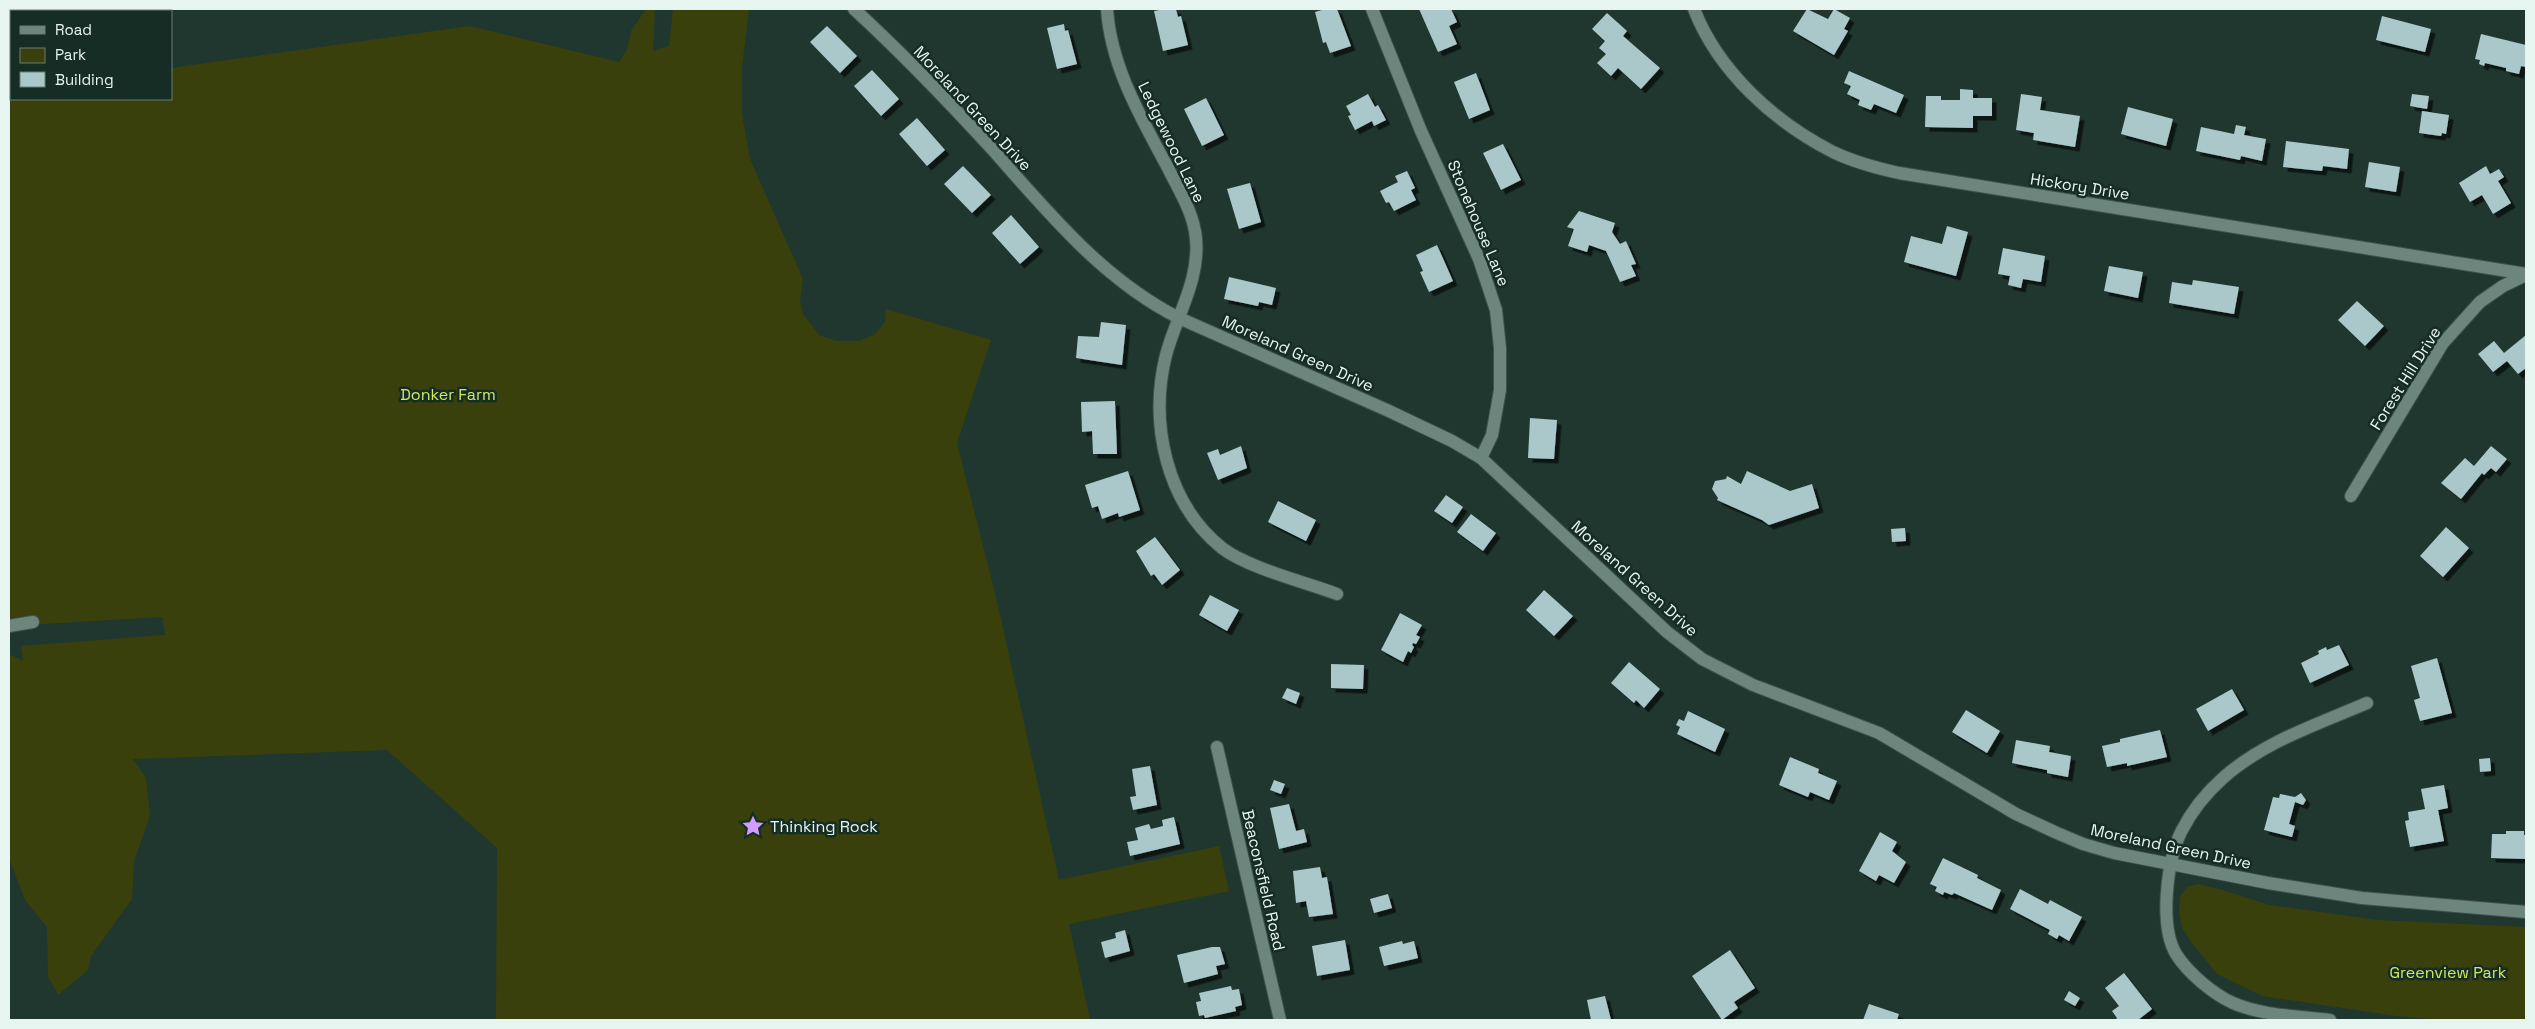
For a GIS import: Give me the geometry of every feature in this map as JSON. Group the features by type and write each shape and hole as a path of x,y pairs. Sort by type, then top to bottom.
{"street":[{"name":"Moreland Green Drive","path":"854,9 990,148 1076,242 1132,290 1179,318 1420,425 1481,458 1668,632 1714,666 1753,685 1879,733 2016,814 2097,849 2172,862 2268,883 2342,895 2526,912"},
{"name":"Ledgewood Lane","path":"1107,9 1112,44 1124,82 1187,204 1196,239 1194,275 1166,355 1160,399 1163,444 1174,485 1204,530 1223,548 1248,562 1338,594"},
{"name":"Stonehouse Lane","path":"1372,9 1421,131 1479,258 1496,310 1500,348 1500,390 1492,434 1481,458"},
{"name":"Hickory Drive","path":"1694,9 1715,48 1752,94 1777,117 1805,136 1834,152 1866,165 1898,174 2526,274"},
{"name":"Forest Hill Drive","path":"2351,496 2443,343 2480,302 2503,286 2526,274"},
{"path":"9,626 33,622"},
{"path":"2330,1020 2263,1012 2233,1003 2211,989 2191,971 2176,953 2168,928 2167,904 2172,862 2177,843 2189,819 2223,778 2269,746 2367,703"},
{"name":"Beaconsfield Road","path":"1217,747 1280,1020"}],"green space":[{"name":"Donker Farm","path":"646,9 655,9 653,51 669,46 673,9 749,9 742,67 742,114 750,159 803,279 800,301 803,314 819,335 836,341 859,341 874,335 885,322 886,309 991,340 957,443 996,597 1059,880 1219,846 1229,891 1069,924 1090,1020 496,1020 497,848 387,750 133,759 146,778 150,816 134,861 132,899 91,956 88,970 58,995 48,976 47,927 25,900 9,858 9,654 23,661 21,646 165,635 162,617 9,626 9,90 10,100 172,100 172,68 470,26 619,62 627,50 631,31"},
{"name":"Greenview Park","path":"2198,884 2269,905 2378,920 2526,927 2526,1020 2448,1020 2396,1016 2262,996 2217,974 2182,928 2179,911 2180,897 2187,887"}],"building":[{"path":"51,9 92,9 92,10"},
{"path":"1176,9 1178,17 1181,16 1188,45 1163,51 1154,11"},
{"path":"1325,9 1337,9 1351,46 1330,53 1326,42 1323,43 1315,12"},
{"path":"1419,9 1451,9 1457,22 1449,26 1457,44 1438,52"},
{"path":"1807,9 1828,19 1834,9 1850,18 1844,29 1848,31 1834,55 1793,31"},
{"path":"1607,13 1627,31 1623,36 1660,68 1641,89 1618,68 1611,76 1597,63 1606,54 1599,48 1605,41 1592,29"},
{"path":"2382,16 2431,29 2425,52 2376,40"},
{"path":"1064,24 1065,31 1068,30 1077,64 1057,69 1047,28"},
{"path":"827,26 857,56 840,73 810,42"},
{"path":"2481,34 2526,45 2526,67 2521,66 2519,74 2506,71 2506,68 2485,63 2484,66 2479,64 2480,60 2475,59"},
{"path":"872,70 899,99 881,116 854,86"},
{"path":"1849,71 1904,95 1896,113 1874,104 1871,110 1858,105 1860,100 1847,94 1851,86 1844,83"},
{"path":"1476,73 1490,110 1469,119 1454,82"},
{"path":"1960,89 1973,90 1973,98 1992,98 1992,116 1973,116 1973,128 1925,127 1926,96 1941,96 1941,100 1960,100"},
{"path":"1368,94 1375,107 1378,105 1386,120 1374,126 1372,121 1355,130 1348,116 1351,115 1346,106"},
{"path":"2021,94 2042,97 2040,110 2080,116 2075,147 2033,140 2034,133 2016,130"},
{"path":"2412,94 2429,96 2427,109 2410,106"},
{"path":"1206,98 1224,135 1202,146 1184,109"},
{"path":"2128,107 2173,119 2166,146 2121,134"},
{"path":"2422,111 2449,115 2446,134 2442,133 2441,136 2419,133"},
{"path":"917,118 945,150 927,166 899,134"},
{"path":"2236,125 2246,127 2244,135 2266,139 2262,161 2241,156 2240,160 2196,151 2201,127 2234,134"},
{"path":"2286,141 2349,149 2347,169 2323,166 2322,171 2283,167"},
{"path":"1503,144 1521,180 1501,190 1483,153"},
{"path":"2369,162 2400,167 2396,192 2365,187"},
{"path":"963,166 991,195 972,213 944,184"},
{"path":"2486,166 2490,174 2499,169 2504,177 2498,181 2511,203 2493,214 2482,195 2470,202 2459,183"},
{"path":"1407,171 1415,188 1411,190 1416,200 1394,211 1389,202 1386,203 1380,191 1398,182 1395,176"},
{"path":"1250,183 1261,222 1239,229 1227,189"},
{"path":"1579,211 1615,223 1612,232 1620,244 1626,241 1636,264 1631,265 1636,276 1620,282 1606,251 1589,245 1587,252 1568,246 1574,229 1567,227"},
{"path":"1011,215 1039,247 1020,264 992,233"},
{"path":"1947,226 1968,232 1956,276 1904,262 1911,236 1942,244"},
{"path":"1437,245 1453,281 1429,292 1420,272 1423,271 1416,255"},
{"path":"2003,248 2045,256 2041,282 2023,279 2021,288 2008,285 2010,276 1998,274"},
{"path":"2109,266 2143,272 2138,298 2104,291"},
{"path":"1229,277 1276,288 1272,305 1259,302 1258,306 1224,299"},
{"path":"2193,280 2239,287 2234,314 2169,303 2172,282 2192,285"},
{"path":"2357,301 2384,326 2365,346 2338,320"},
{"path":"1101,322 1126,325 1122,365 1076,358 1078,336 1099,337"},
{"path":"2526,335 2526,368 2518,374 2507,361 2493,372 2478,354 2494,341 2504,353"},
{"path":"1115,401 1117,454 1093,454 1092,431 1082,432 1081,402"},
{"path":"1530,418 1557,420 1554,459 1528,458"},
{"path":"1241,446 1247,468 1218,480 1207,453 1218,449 1220,455"},
{"path":"2491,446 2507,459 2496,472 2491,468 2484,475 2482,473 2461,499 2441,483 2465,458 2474,466"},
{"path":"1128,471 1140,510 1119,517 1118,513 1102,519 1098,506 1092,508 1085,485"},
{"path":"1747,471 1790,491 1812,484 1819,508 1769,525 1717,500 1718,498 1712,489 1715,481 1726,479 1727,476 1741,484"},
{"path":"1446,495 1463,507 1452,523 1434,511"},
{"path":"1278,501 1316,520 1306,541 1268,522"},
{"path":"1471,514 1496,533 1483,551 1457,532"},
{"path":"2446,527 2469,548 2443,577 2420,556"},
{"path":"1905,528 1906,541 1892,542 1891,529"},
{"path":"1155,537 1180,570 1162,585 1154,574 1151,576 1136,551"},
{"path":"1544,590 1573,616 1554,636 1526,610"},
{"path":"1210,595 1239,610 1227,631 1199,615"},
{"path":"1400,613 1422,625 1416,635 1420,637 1416,644 1413,643 1414,647 1411,653 1408,651 1403,662 1381,650"},
{"path":"2339,645 2349,665 2310,683 2301,663 2319,654 2318,651 2326,647 2327,650"},
{"path":"2437,658 2452,713 2420,721 2414,700 2420,698 2411,666"},
{"path":"1629,662 1660,689 1644,708 1636,700 1634,703 1611,683"},
{"path":"1331,664 1364,665 1363,689 1331,688"},
{"path":"1287,688 1300,693 1296,704 1282,698"},
{"path":"2232,689 2244,710 2208,731 2196,709"},
{"path":"1966,710 2000,731 1987,753 1952,732"},
{"path":"1688,711 1725,729 1715,752 1677,734 1680,727 1676,725 1679,719 1684,721"},
{"path":"2160,730 2167,757 2127,766 2127,763 2107,767 2102,746 2120,742 2120,739"},
{"path":"2016,740 2050,746 2049,752 2071,756 2068,777 2047,773 2047,770 2012,763"},
{"path":"1790,757 1819,769 1818,773 1837,781 1829,800 1810,792 1808,797 1779,785"},
{"path":"2490,758 2491,771 2480,772 2479,759"},
{"path":"1150,766 1157,805 1133,810 1130,797 1136,796 1132,769"},
{"path":"1274,780 1285,784 1281,794 1270,790"},
{"path":"2444,785 2448,808 2438,810 2444,841 2410,847 2405,821 2409,820 2408,812 2425,809 2421,789"},
{"path":"2301,793 2306,800 2303,805 2295,802 2289,824 2295,826 2292,837 2264,830 2273,797 2279,798 2280,794 2295,797"},
{"path":"1289,804 1296,831 1304,829 1307,842 1279,849 1270,808"},
{"path":"1174,817 1180,844 1130,856 1127,842 1138,840 1135,828 1149,824 1151,829 1163,826 1162,820"},
{"path":"2506,831 2524,831 2524,835 2526,835 2526,859 2491,858 2492,834 2506,834"},
{"path":"1880,832 1897,842 1892,851 1906,862 1894,883 1879,875 1876,881 1859,871"},
{"path":"1943,858 1978,875 1977,878 2001,890 1992,910 1954,893 1952,895 1944,892 1943,895 1935,891 1937,887 1930,884"},
{"path":"1320,867 1322,878 1327,877 1333,914 1309,917 1306,901 1296,903 1293,871"},
{"path":"2020,889 2048,904 2050,900 2082,917 2069,941 2059,935 2057,939 2048,934 2050,930 2010,909"},
{"path":"1388,894 1392,908 1374,913 1370,899"},
{"path":"1125,930 1130,951 1105,958 1101,942 1116,938 1115,933"},
{"path":"1345,940 1350,970 1317,976 1312,946"},
{"path":"1402,941 1403,944 1414,941 1418,958 1384,966 1379,947"},
{"path":"1220,947 1225,964 1216,966 1218,974 1184,983 1177,955"},
{"path":"1730,950 1755,988 1734,1002 1738,1008 1722,1020 1692,976"},
{"path":"2124,973 2152,1009 2138,1020 2115,1020 2117,1018 2112,1011 2119,1006 2105,988"},
{"path":"1231,986 1232,990 1239,989 1242,1005 1235,1007 1236,1011 1205,1018 1204,1015 1199,1016 1196,1002 1201,1001 1199,993"},
{"path":"2069,991 2080,998 2075,1006 2064,1000"},
{"path":"1605,996 1611,1020 1591,1020 1587,1000"},
{"path":"1869,1004 1899,1014 1897,1020 1863,1020"}],"place":[{"name":"Thinking Rock","path":"753,826"}]}
